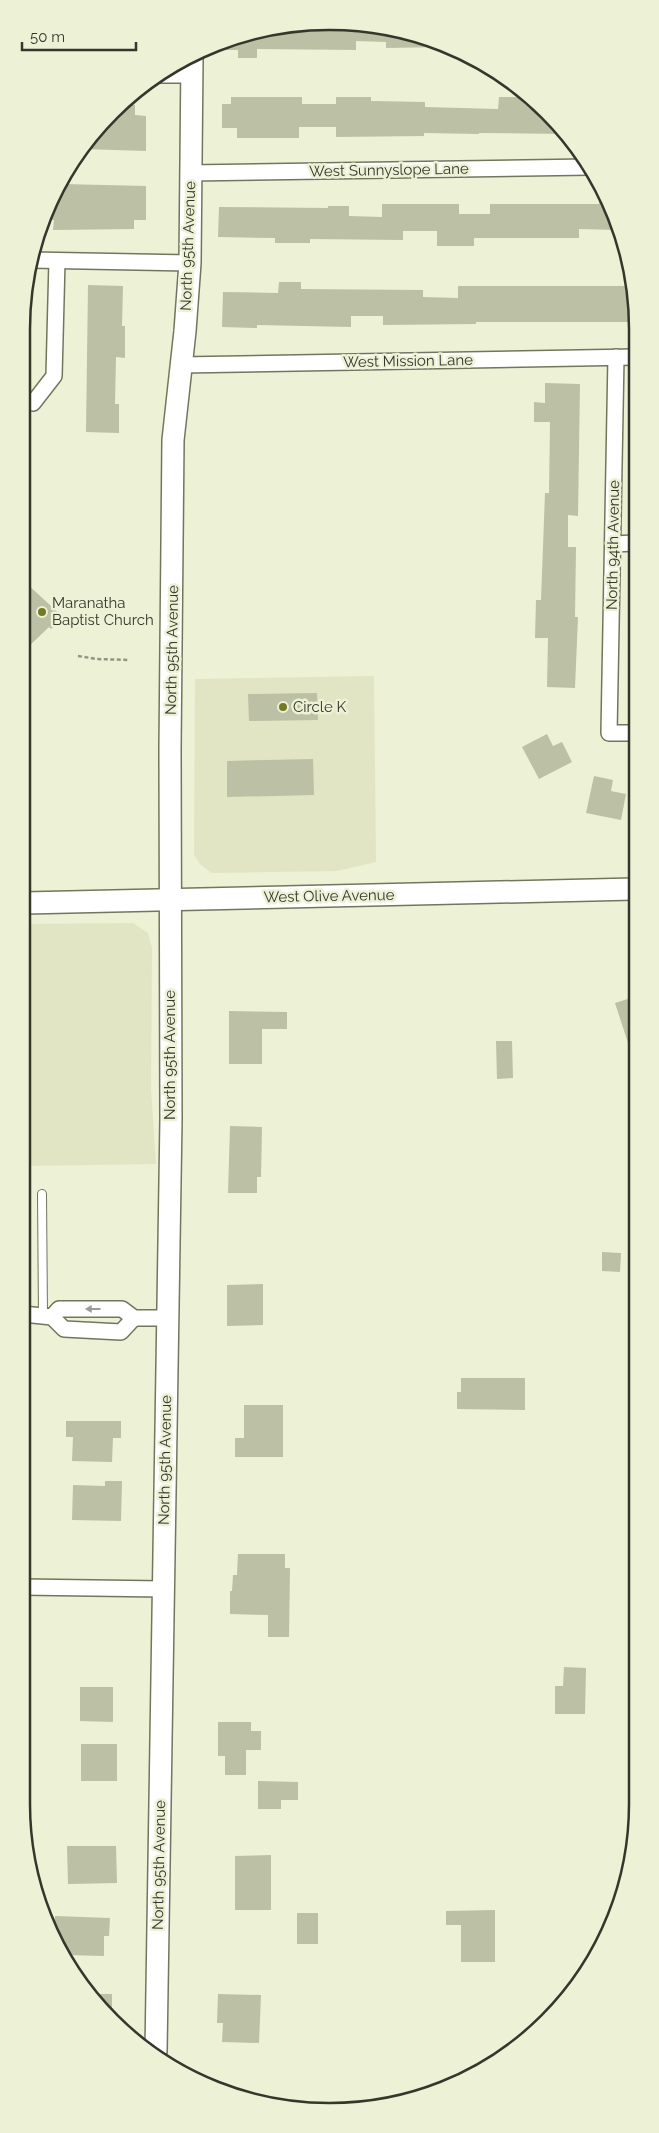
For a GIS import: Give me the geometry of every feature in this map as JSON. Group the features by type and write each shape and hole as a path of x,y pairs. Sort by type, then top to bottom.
{"street":[{"name":"North 95th Avenue","path":"156,2048 171,1119 170,900 173,440 185,331 190,263 192,67"},
{"name":"West Sunnyslope Lane","path":"190,173 582,168"},
{"path":"38,260 190,263"},
{"path":"33,403 54,376 56,261"},
{"name":"North 94th Avenue","path":"616,357 609,733 629,732"},
{"name":"West Mission Lane","path":"180,365 629,357"},
{"path":"613,544 629,543"},
{"name":"West Olive Avenue","path":"30,903 629,889"},
{"path":"48,1317 59,1309 122,1309 134,1318 168,1318"},
{"path":"30,1315 48,1317 64,1329 121,1332 134,1318"},
{"path":"30,1587 163,1589"}],"lane":[{"path":"42,1194 48,1317"}],"path":[{"path":"78,656 97,659 129,660"}],"shaded area":[{"path":"374,676 376,862 337,871 212,873 200,864 194,855 195,679"},
{"path":"133,923 148,933 152,948 151,1090 156,1164 30,1166 30,924"}],"building":[{"path":"330,30 388,36 429,47 386,48 386,42 356,41 356,50 257,49 257,58 238,58 238,50 223,50 271,36"},
{"path":"231,97 302,97 302,104 336,104 336,97 371,97 371,101 425,102 425,107 498,109 499,97 518,97 557,134 424,133 424,136 336,137 336,127 299,127 299,138 237,138 237,128 222,128 222,104 231,104"},
{"path":"131,105 135,105 135,115 146,116 146,151 90,149 104,132"},
{"path":"68,184 146,186 146,220 134,220 134,229 53,230 54,220 51,220"},
{"path":"599,199 612,230 579,229 579,238 474,238 474,246 437,246 437,231 403,231 403,240 310,239 310,243 275,243 275,238 218,237 219,207 328,208 328,206 349,206 349,216 382,217 382,204 459,204 459,214 490,214 490,204 599,204"},
{"path":"279,282 301,282 301,289 423,290 423,297 458,298 458,286 625,286 629,322 476,322 476,324 383,325 383,316 351,316 351,327 257,325 257,328 222,327 223,292 278,293"},
{"path":"88,285 123,286 122,326 125,326 125,358 116,357 115,404 119,404 119,433 86,432"},
{"path":"545,383 580,384 578,516 568,515 568,547 576,547 575,617 578,617 575,688 547,687 548,638 535,638 536,600 541,600 545,493 549,493 550,422 534,422 534,402 545,403"},
{"name":"Maranatha Baptist Church","path":"30,587 63,617 51,629 49,627 30,645"},
{"name":"Circle K","path":"317,693 318,720 249,721 248,694"},
{"path":"547,734 553,746 562,742 572,762 539,779 522,747"},
{"name":"Circle K","path":"313,759 314,795 227,797 227,761"},
{"path":"594,776 613,780 611,791 626,794 621,820 586,813"},
{"path":"629,999 629,1046 615,1003"},
{"path":"229,1011 287,1012 287,1029 262,1029 262,1064 229,1064"},
{"path":"496,1041 512,1041 513,1078 497,1079"},
{"path":"230,1126 262,1127 261,1177 257,1177 257,1193 228,1193"},
{"path":"602,1252 621,1253 620,1272 602,1271"},
{"path":"263,1284 263,1325 227,1326 227,1285"},
{"path":"461,1378 525,1378 525,1410 457,1409 457,1392 461,1392"},
{"path":"244,1405 283,1405 283,1457 235,1457 235,1438 244,1438"},
{"path":"66,1421 121,1421 121,1438 113,1438 112,1462 72,1461 73,1437 66,1437"},
{"path":"105,1481 122,1481 121,1521 72,1520 73,1485 105,1486"},
{"path":"238,1554 285,1554 285,1568 290,1568 289,1637 268,1637 268,1615 230,1614 230,1591 232,1591 233,1575 237,1575"},
{"path":"564,1667 586,1668 585,1714 555,1714 555,1686 563,1686"},
{"path":"80,1687 113,1687 113,1722 80,1721"},
{"path":"218,1722 251,1722 251,1731 261,1731 261,1750 246,1750 246,1775 225,1775 225,1756 218,1756"},
{"path":"81,1744 117,1744 117,1781 81,1781"},
{"path":"258,1781 298,1782 298,1800 281,1800 281,1809 258,1809"},
{"path":"67,1846 116,1846 117,1883 68,1884"},
{"path":"271,1855 271,1910 235,1910 235,1856"},
{"path":"495,1910 495,1962 461,1962 461,1925 446,1925 446,1911"},
{"path":"297,1913 318,1913 318,1944 297,1944"},
{"path":"55,1916 110,1918 109,1936 104,1936 104,1956 71,1955 55,1922"},
{"path":"98,1994 112,1994 112,2009"},
{"path":"218,1994 261,1995 259,2043 222,2042 223,2023 217,2023"}],"place":[{"name":"Maranatha Baptist Church","path":"42,612"},
{"name":"Circle K","path":"283,707"}]}
